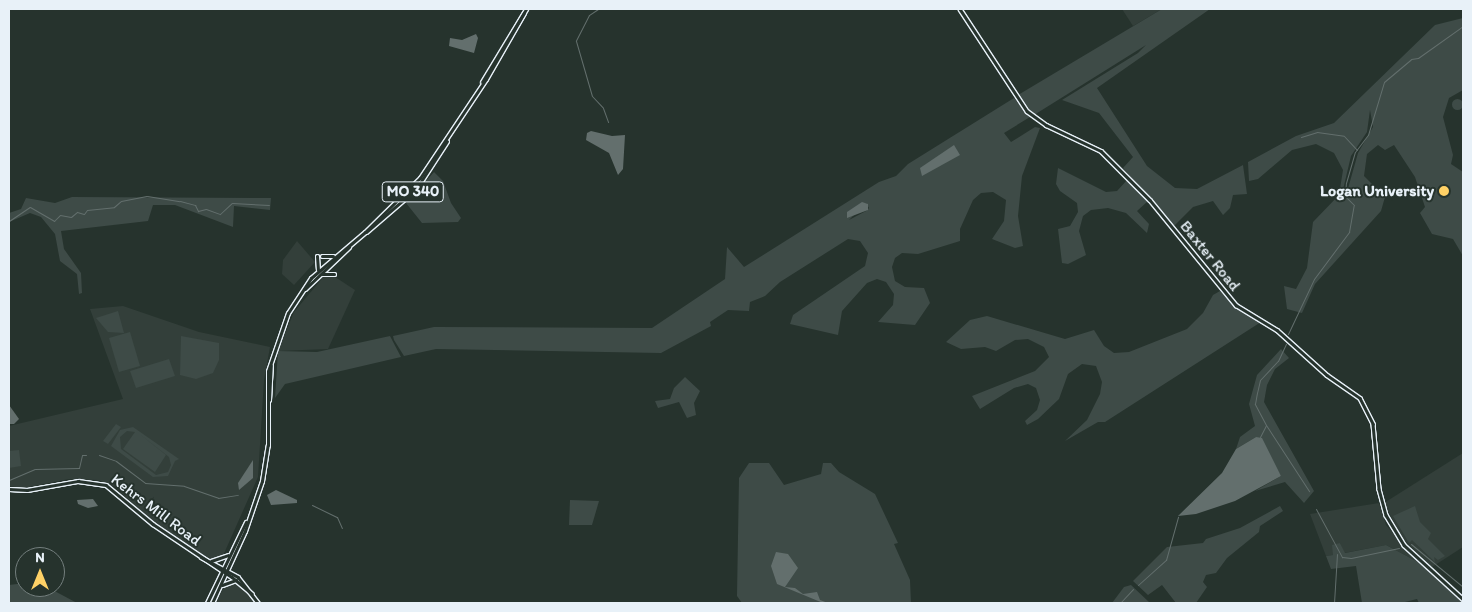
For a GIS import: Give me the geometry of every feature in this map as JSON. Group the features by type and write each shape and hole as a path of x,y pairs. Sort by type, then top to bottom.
{"main road":[{"name":"Baxter Road","path":"960,9 1027,111 1046,125 1083,141 1106,155 1150,200 1228,298 1284,336 1326,375 1360,398 1373,424 1379,489 1386,515 1404,545 1463,599"},
{"name":"MO 340","path":"320,272 415,184 447,139 525,11"},
{"name":"MO 340","path":"212,603 247,521 265,467 267,382 282,326 304,289 336,255 349,246"},
{"path":"322,256 336,255"},
{"path":"317,256 320,272 334,274"},
{"name":"Kehrs Mill Road","path":"9,489 27,490 78,480 103,484 200,557 246,583 258,603"},
{"name":"MO 340","path":"207,603 229,554 247,521"},
{"path":"212,561 229,554"},
{"name":"Kehrs Mill Road","path":"200,557 212,561 222,569"},
{"name":"Kehrs Mill Road","path":"227,571 252,594"},
{"path":"221,585 236,580"}],"shaded area":[{"path":"1122,9 1162,9 1133,26"},
{"path":"1162,9 1210,9 1097,88 1147,166 1175,188 1197,189 1243,165 1247,194 1233,195 1230,208 1223,215 1213,201 1193,207 1174,226 1123,168 1133,157 1099,113 1062,100 1138,53 1146,45 1034,115 1018,95"},
{"path":"1463,18 1463,90 1449,98 1443,117 1453,155 1451,164 1463,172 1463,256 1453,239 1432,234 1420,213 1425,207 1415,177 1394,145 1385,150 1378,145 1367,154 1364,176 1385,197 1381,211 1315,284 1302,313 1287,309 1284,286 1296,289 1307,268 1313,222 1339,195 1343,170 1334,153 1316,144 1292,150 1258,179 1249,181 1248,162 1296,136 1334,123 1435,25","holes":["1370,110 1373,127 1358,153 1347,192 1342,194 1351,156 1367,132"]},
{"path":"476,34 478,38 474,53 449,46 450,38 462,40"},
{"path":"1014,98 1030,117 1004,133 1011,142 1035,127 1040,128 1022,176 1018,216 1023,246 1015,248 992,239 1004,221 1006,200 993,192 981,193 973,200 960,229 960,241 918,254 902,253 895,258 892,267 895,281 905,287 924,288 930,303 915,325 878,322 893,305 894,294 886,282 877,279 867,283 842,311 838,335 790,324 793,315 865,266 868,253 860,241 848,239 780,282 765,296 750,302 749,311 728,310 710,322 711,326 661,353 436,349 404,356 394,340 393,336 434,327 652,328 725,279 727,247 744,267 879,182 896,176 908,164","holes":["866,203 869,208 866,211 849,220"]},
{"path":"1455,99 1459,99 1462,104 1461,108 1455,109 1452,106 1452,102"},
{"path":"591,131 612,136 625,135 623,169 618,175 609,153 586,140 587,133"},
{"path":"954,145 960,155 922,176 920,168"},
{"path":"1058,168 1106,192 1117,191 1128,179 1148,201 1137,211 1149,224 1147,233 1126,213 1108,208 1091,210 1083,216 1079,231 1086,255 1068,264 1062,263 1058,229 1070,226 1078,212 1077,203 1060,191 1056,184"},
{"path":"434,172 443,181 451,203 461,218 458,222 422,223 406,203"},
{"path":"72,197 271,198 270,210 234,206 233,227 175,205 153,205 148,221 61,231 64,249 81,273 82,293 79,294 77,274 60,261 55,234 41,217 30,213 9,222 9,213 21,209 26,198 55,203"},
{"path":"862,202 868,204 868,210 847,218 847,212"},
{"path":"297,241 315,262 294,285 282,274 283,260"},
{"path":"325,275 332,275 355,290 328,349 278,351 294,312"},
{"path":"1220,291 1242,312 1261,322 1105,422 1098,422 1065,441 1087,420 1100,394 1102,382 1096,366 1082,364 1068,374 1059,399 1038,419 1027,425 1025,421 1037,410 1040,400 1036,388 1028,384 1014,388 980,409 972,396 1035,371 1049,357 1044,347 1028,339 1015,340 996,351 985,347 961,349 946,342 970,320 987,316 1065,339 1094,330 1104,346 1114,353 1129,352 1187,329 1203,313 1213,295"},
{"path":"123,306 199,332 270,347 264,380 258,477 222,558 209,559 194,551 151,520 115,487 98,480 69,479 24,488 9,486 9,426 123,399 90,309"},
{"path":"118,311 124,333 108,332 96,318"},
{"path":"130,332 140,366 119,372 109,338"},
{"path":"181,336 219,343 219,360 213,373 196,379 180,375"},
{"path":"390,336 401,357 285,384 275,398 278,351 317,352"},
{"path":"1281,349 1289,358 1275,369 1267,385 1264,402 1314,491 1304,503 1285,482 1255,491 1281,476 1256,437 1236,449 1240,437 1255,426 1249,404 1257,375"},
{"path":"169,359 175,376 136,388 130,371"},
{"path":"685,377 700,391 694,403 696,415 687,418 679,402 658,408 655,401 670,399 674,388"},
{"path":"9,405 19,419 14,424 9,424"},
{"path":"116,424 121,427 108,444 103,441"},
{"path":"133,427 179,459 175,461 168,476 153,477 111,446 120,430","holes":["127,431 135,432 123,449 155,472 166,455 137,432 169,457 171,465 168,472 156,475 121,449 120,437"]},
{"path":"1256,437 1262,438 1281,476 1235,501 1196,514 1178,516 1222,473 1236,449"},
{"path":"19,450 21,466 9,468 9,451"},
{"path":"1463,453 1463,547 1432,567 1402,538 1384,503"},
{"path":"253,460 253,478 239,490 238,483"},
{"path":"749,463 769,463 784,485 821,474 823,463 831,463 839,472 875,494 898,543 894,544 910,580 911,603 742,603 737,596 739,478"},
{"path":"276,490 297,500 297,503 271,505 267,495"},
{"path":"93,499 98,506 88,508 78,504 77,500"},
{"path":"570,500 599,501 592,525 569,525"},
{"path":"1379,503 1386,525 1418,562 1386,545 1344,553 1340,543 1333,555 1326,556 1310,514"},
{"path":"1280,506 1283,511 1260,526 1259,532 1227,558 1216,573 1206,575 1203,582 1207,587 1196,603 1176,603 1162,585 1148,595 1133,581 1167,547 1203,543 1206,539 1240,528"},
{"path":"1415,506 1420,522 1431,533 1428,539 1445,556 1438,560 1434,557 1435,562 1412,540 1409,543 1393,516"},
{"path":"1340,543 1345,553 1386,545 1418,562 1463,603 1419,603 1417,599 1401,603 1362,603 1356,566 1331,569 1326,556 1333,555 1332,545"},
{"path":"776,552 788,554 798,568 785,587 795,588 803,594 817,592 820,600 828,603 823,603 777,584 771,566"},
{"path":"232,582 239,584 254,603 216,603 225,585"},
{"path":"15,584 15,597 65,597 77,603 9,603 9,585"},
{"path":"1131,585 1150,603 1112,603 1124,587"}],"waterway":[{"path":"598,9 589,15 576,41 592,96 603,108 608,122"},
{"path":"1288,334 1314,279 1349,232 1354,205 1345,196 1346,183 1355,152 1368,135 1384,82 1411,59 1418,58 1463,26"},
{"path":"1301,137 1317,132 1344,136 1357,150"},
{"path":"9,221 30,207 54,221 60,215 71,217 77,212 84,214 87,210 114,207 121,201 147,196 180,201 195,205 198,211 206,209 220,214 232,203 269,205"},
{"path":"1260,437 1266,425 1255,404 1260,380 1278,361 1286,344"},
{"path":"1266,425 1309,491"},
{"path":"9,480 35,469 79,468 82,455 86,455"},
{"path":"99,455 116,461 145,483 184,486 218,498 238,495"},
{"path":"312,505 337,517 342,528"},
{"path":"1316,509 1342,557 1351,558 1399,548"},
{"path":"1138,585 1166,560 1178,517"},
{"path":"1411,544 1463,587"},
{"path":"1334,603 1337,554"},
{"path":"1120,603 1133,589"}],"place":[{"name":"Logan University","path":"1444,191"}]}
